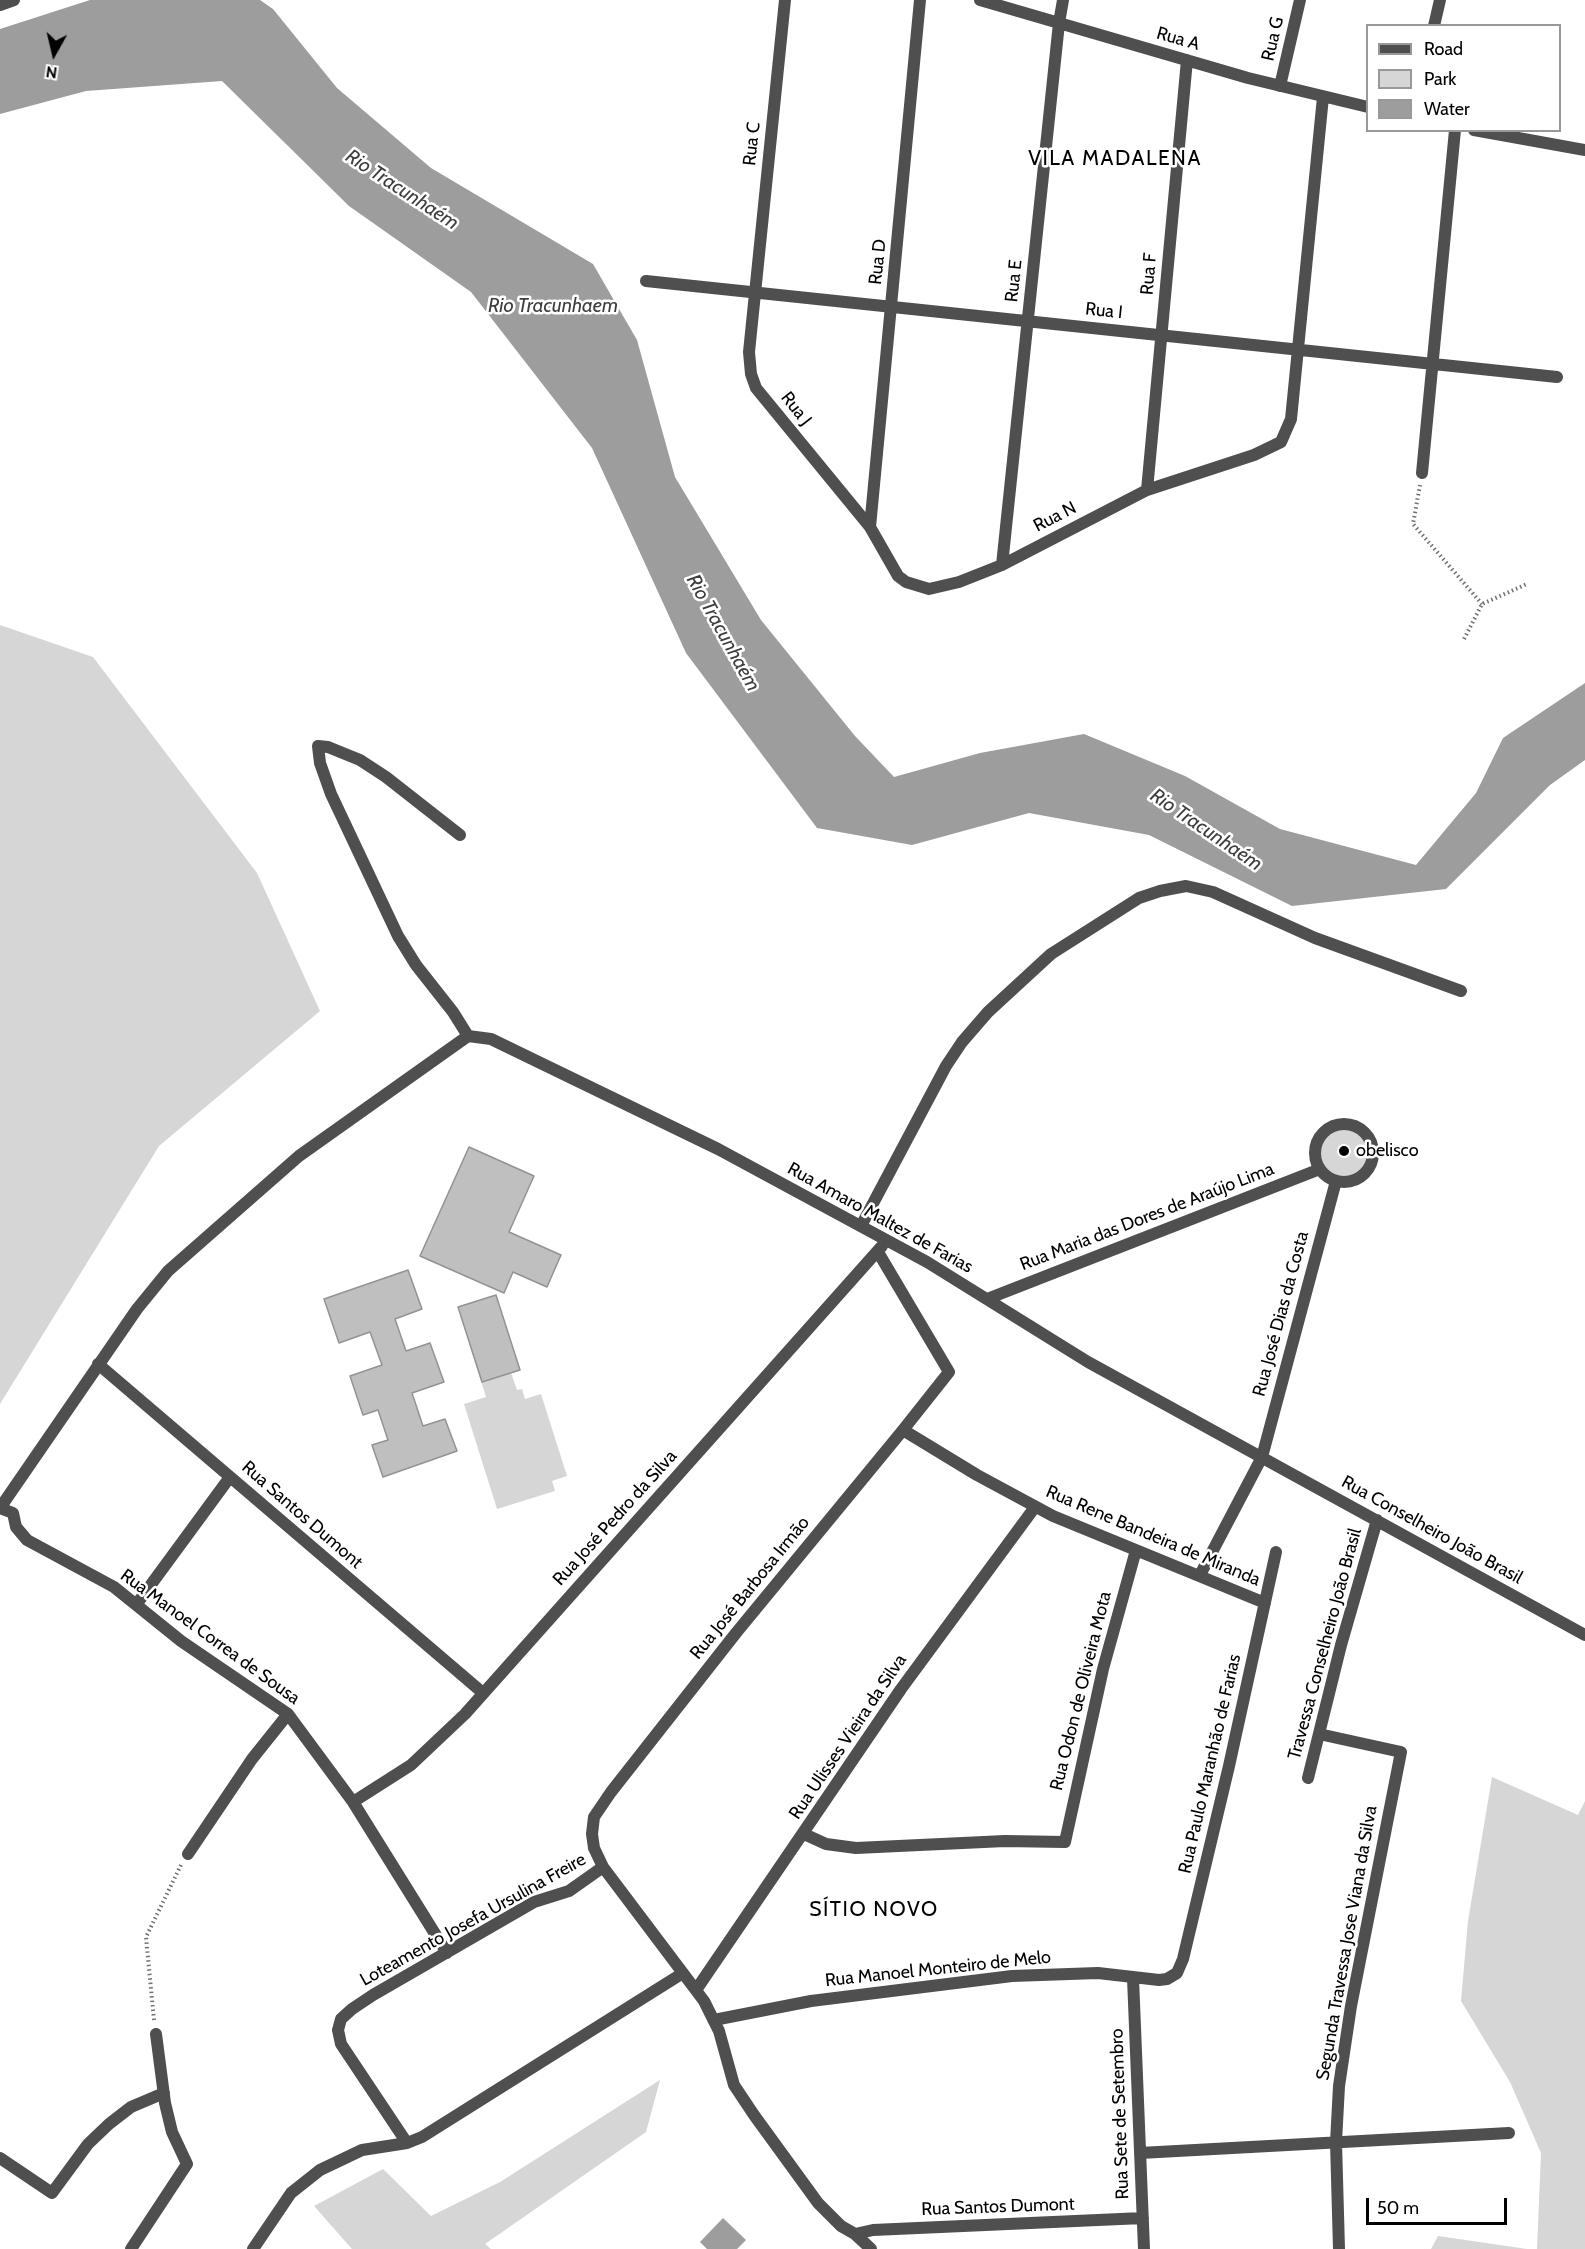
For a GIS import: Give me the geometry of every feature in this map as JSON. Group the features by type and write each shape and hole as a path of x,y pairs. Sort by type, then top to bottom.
{"street":[{"path":"0,5 14,0"},
{"name":"Rua C","path":"754,292 784,0"},
{"name":"Rua D","path":"870,527 920,0"},
{"name":"Rua A","path":"980,0 1280,86 1366,107"},
{"name":"Rua E","path":"1002,565 1059,23 1064,0"},
{"name":"Rua G","path":"1280,86 1300,0"},
{"path":"1434,24 1440,0"},
{"name":"Rua F","path":"1147,490 1187,60"},
{"path":"1299,350 1323,97"},
{"path":"1422,472 1455,132"},
{"path":"1485,132 1585,150"},
{"name":"Rua I","path":"646,281 1557,377"},
{"name":"Rua J","path":"754,292 749,363 756,388 870,527"},
{"name":"Rua N","path":"870,527 898,576 916,586 928,589 943,587 1002,565 1147,490 1254,455 1281,442 1291,419 1299,350"},
{"path":"98,1364 168,1270 299,1156 468,1036 453,1012 416,965 398,936 331,794 320,763 318,746 328,747 360,760 386,777 459,835"},
{"path":"861,1226 946,1066 962,1042 988,1012 1051,954 1139,898 1186,886 1213,892 1315,938 1461,991"},
{"name":"Rua Amaro Maltez de Farias","path":"468,1036 491,1039 718,1149 927,1262 1089,1362 1262,1457"},
{"path":"1343,1124 1361,1129 1368,1135 1372,1143 1372,1162 1362,1176 1354,1180 1336,1181 1320,1169 1315,1149 1324,1132 1333,1126 1343,1124"},
{"name":"Rua Maria das Dores de Araújo Lima","path":"987,1299 1320,1169"},
{"name":"Rua José Dias da Costa","path":"1200,1575 1262,1457 1336,1181"},
{"name":"Rua José Pedro da Silva","path":"353,1802 411,1765 465,1714 887,1240"},
{"name":"Rua José Barbosa Irmão","path":"603,1867 594,1848 592,1834 594,1816 736,1633 949,1372 878,1252"},
{"name":"Rua Santos Dumont","path":"98,1364 483,1693"},
{"name":"Rua Manoel Correa de Sousa","path":"98,1364 0,1508 14,1513 16,1527 27,1540 114,1587 182,1641 288,1714 353,1802 447,1953"},
{"name":"Rua Rene Bandeira de Miranda","path":"903,1430 977,1475 1053,1516 1264,1603"},
{"name":"Rua Conselheiro João Brasil","path":"1262,1457 1585,1635"},
{"path":"136,1605 230,1477"},
{"name":"Rua Ulisses Vieira da Silva","path":"696,1990 901,1689 1035,1507"},
{"name":"Travessa Conselheiro João Brasil","path":"1308,1778 1377,1520"},
{"name":"Rua Odon de Oliveira Mota","path":"804,1834 826,1844 856,1848 1005,1841 1065,1842 1102,1669 1136,1550"},
{"name":"Rua Paulo Maranhão de Farias","path":"1167,1979 1177,1973 1183,1959 1229,1766 1276,1552"},
{"path":"188,1854 252,1759 288,1714"},
{"name":"Segunda Travessa Jose Viana da Silva","path":"1319,1734 1401,1752 1351,2006 1339,2086 1336,2142 1339,2249"},
{"path":"603,1867 704,2001 714,2020 734,2085 744,2100 818,2203 841,2226 855,2234 871,2249"},
{"name":"Loteamento Josefa Ursulina Freire","path":"407,2143 341,2044 338,2030 341,2019 352,2009 534,1902 569,1890 603,1867"},
{"path":"253,2249 291,2193 321,2170 362,2150 407,2143 422,2137 683,1973"},
{"name":"Rua Manoel Monteiro de Melo","path":"714,2020 812,2001 1012,1976 1098,1973 1133,1978 1167,1979"},
{"name":"Rua Sete de Setembro","path":"1133,1978 1144,2249"},
{"path":"131,2249 186,2164 172,2132 156,2034"},
{"path":"0,2158 52,2193 88,2144 109,2124 131,2107 164,2093"},
{"path":"1140,2153 1509,2133"},
{"name":"Rua Santos Dumont","path":"855,2234 873,2230 1143,2218"}],"path":[{"path":"1422,472 1413,524 1482,604"},
{"path":"1464,639 1482,604 1527,584"},
{"path":"156,2034 146,1937 188,1854"}],"green space":[{"path":"0,625 93,657 257,873 320,1011 159,1146 0,1404"},
{"path":"1344,1124 1355,1126 1368,1137 1373,1153 1371,1164 1360,1177 1344,1182 1333,1180 1320,1169 1315,1153 1317,1142 1328,1129"},
{"path":"496,1295 520,1370 511,1373 517,1390 522,1389 525,1399 541,1394 567,1476 552,1481 555,1491 497,1509 464,1404 486,1397 458,1307"},
{"path":"1492,1777 1578,1815 1585,1801 1585,2249 1537,2249 1541,2153 1510,2082 1461,2001 1468,1921"},
{"path":"660,2080 646,2132 485,2244 491,2249 352,2249 314,2206 383,2169 431,2216 500,2182"},
{"path":"1438,2236 1527,2249 1431,2249"}],"water":[{"name":"Rio Tracunhaem","path":"90,0 260,0 273,9 337,88 431,168 593,264 637,340 675,477 761,620 855,736 894,777 980,753 1084,734 1185,776 1280,829 1416,865 1476,793 1503,738 1585,683 1585,760 1550,785 1446,889 1292,906 1149,835 1029,813 912,845 817,828 686,653 592,448 471,292 349,206 222,81 86,91 0,114 0,29"},
{"path":"723,2218 746,2240 737,2249 707,2249 700,2242"}],"building":[{"path":"469,1147 534,1176 509,1232 561,1255 547,1287 513,1272 504,1293 420,1256"},
{"path":"408,1270 422,1309 395,1319 406,1351 430,1343 444,1382 412,1393 423,1426 445,1419 457,1451 383,1477 372,1445 388,1440 378,1410 363,1415 350,1376 382,1365 370,1332 339,1343 324,1299"},
{"path":"496,1295 520,1370 482,1382 458,1307"}],"place":[{"name":"obelisco","path":"1344,1151"}],"district":[{"name":"VILA MADALENA","path":"1115,159"},
{"name":"SÍTIO NOVO","path":"874,1910"}],"water label":[{"name":"Rio Tracunhaém","path":"402,190"},
{"name":"Rio Tracunhaém","path":"723,633"},
{"name":"Rio Tracunhaém","path":"1206,830"}]}
